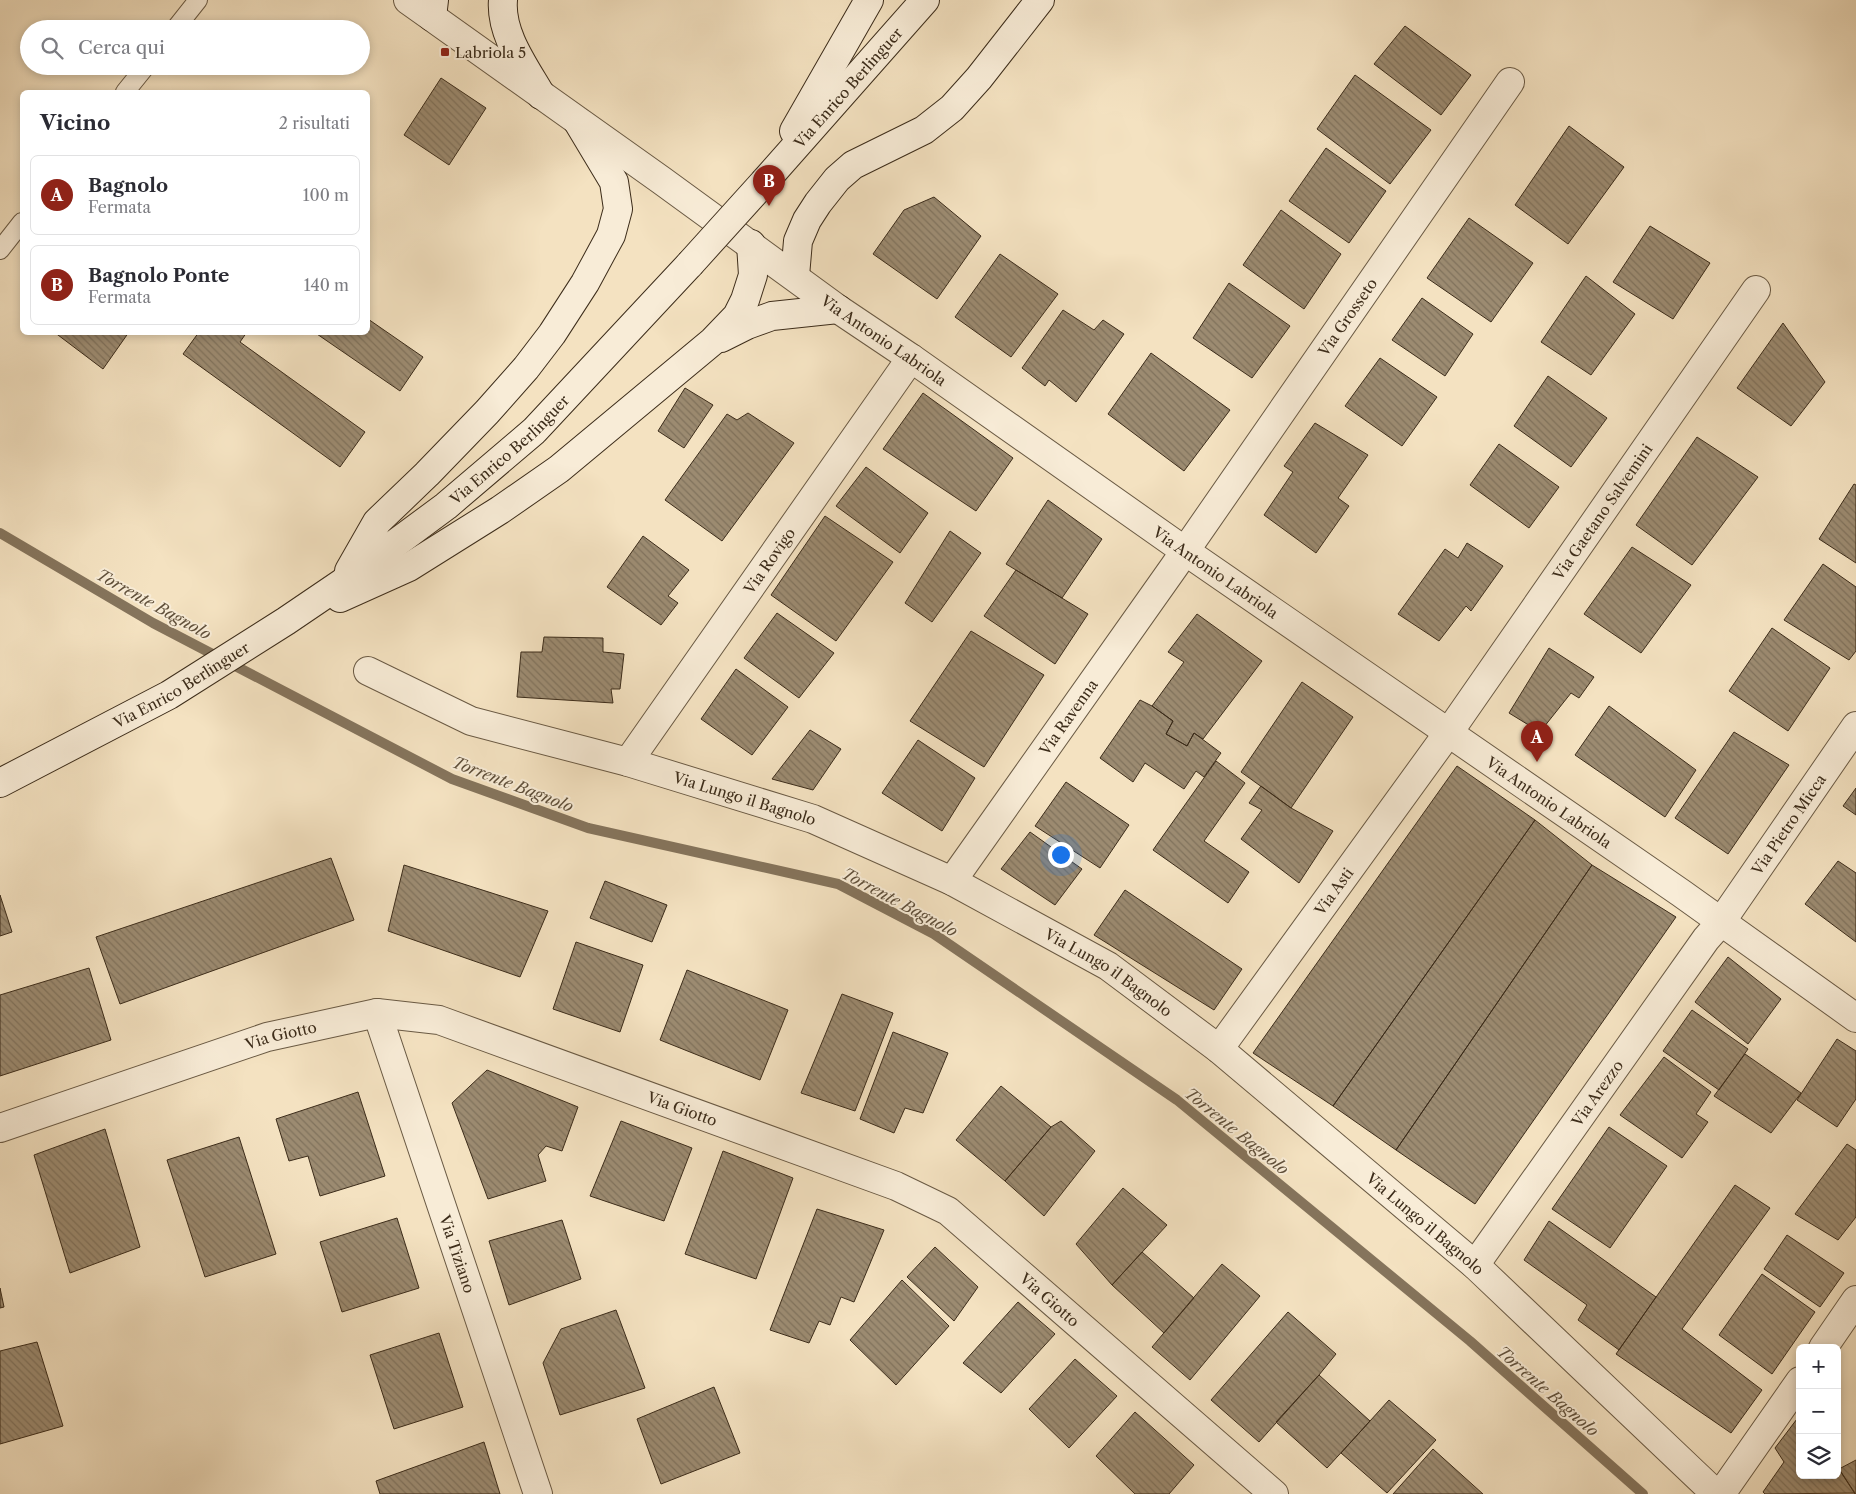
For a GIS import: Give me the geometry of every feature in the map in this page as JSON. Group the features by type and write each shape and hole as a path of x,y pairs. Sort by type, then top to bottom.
{"street":[{"path":"408,0 433,8 540,95"},
{"path":"502,0 502,11 509,37 540,95"},
{"path":"765,181 869,0"},
{"name":"Via Enrico Berlinguer","path":"0,783 56,756 169,695 342,583 446,506 534,431 690,264 925,0"},
{"path":"795,276 798,241 807,220 837,179 853,165 924,130 952,108 979,78 1040,0"},
{"name":"Via Grosseto","path":"1184,551 1510,82"},
{"name":"Via Antonio Labriola","path":"540,95 751,244 838,309 1721,922 1856,1018"},
{"path":"342,583 378,522 487,412 526,368 552,334 585,283 612,235 618,209 614,182 578,122"},
{"path":"286,621 410,567 461,536 559,469 713,341 737,316 746,300 753,275 751,244"},
{"name":"Via Gaetano Salvemini","path":"1448,733 1756,290"},
{"path":"713,341 772,316 838,309"},
{"name":"Via Rovigo","path":"628,762 911,358"},
{"name":"Via Ravenna","path":"952,881 1184,551"},
{"name":"Via Lungo il Bagnolo","path":"368,672 471,721 628,762 813,819 952,881 1108,966 1220,1050 1475,1265 1716,1494"},
{"name":"Via Pietro Micca","path":"1721,922 1856,726"},
{"name":"Via Asti","path":"1220,1050 1448,733"},
{"name":"Via Arezzo","path":"1475,1265 1700,947 1721,922"},
{"name":"Via Giotto","path":"0,1128 267,1037 377,1013 438,1020 896,1186 948,1211 1274,1494"},
{"name":"Via Tiziano","path":"377,1013 538,1494"},
{"path":"1826,1344 1856,1300"},
{"path":"1721,1494 1796,1387"}],"lane":[{"path":"182,20 198,0"},
{"path":"127,90 139,75"},
{"path":"0,250 20,225"}],"building":[{"path":"1405,26 1471,75 1441,115 1374,64"},
{"path":"1355,75 1431,130 1390,184 1317,129"},
{"path":"441,78 486,108 449,165 404,135"},
{"path":"1569,126 1624,167 1568,244 1515,205"},
{"path":"1326,148 1386,191 1349,243 1289,201"},
{"path":"934,197 981,236 937,299 873,254 904,210"},
{"path":"1281,210 1341,254 1304,309 1243,265"},
{"path":"1469,218 1533,263 1491,322 1427,278"},
{"path":"1650,226 1710,263 1673,319 1613,282"},
{"path":"1000,254 1058,294 1011,357 955,317"},
{"path":"1586,276 1635,314 1591,375 1541,342"},
{"path":"1229,283 1290,326 1252,378 1193,338"},
{"path":"1422,298 1473,334 1445,376 1392,340"},
{"path":"1063,310 1094,330 1103,320 1124,334 1076,402 1049,380 1045,386 1022,368"},
{"path":"370,320 423,357 400,391 318,335 370,335"},
{"path":"1783,323 1825,382 1791,426 1737,388"},
{"path":"58,335 127,335 103,369"},
{"path":"197,335 245,335 240,342 365,432 340,467 183,354"},
{"path":"1151,353 1230,410 1184,471 1108,414"},
{"path":"1380,358 1437,397 1402,446 1345,406"},
{"path":"1548,376 1607,418 1571,467 1514,426"},
{"path":"685,388 713,405 684,448 658,431"},
{"path":"923,393 1013,458 976,511 883,449"},
{"path":"748,413 794,443 722,541 665,500 727,414 737,420"},
{"path":"1315,423 1368,455 1338,498 1349,506 1316,553 1264,515 1293,472 1284,466"},
{"path":"1697,437 1758,477 1692,565 1636,525"},
{"path":"1499,444 1559,487 1529,528 1470,485"},
{"path":"866,467 928,513 900,553 836,506"},
{"path":"1854,484 1856,485 1856,563 1819,539"},
{"path":"1048,500 1102,539 1062,598 1006,564"},
{"path":"825,516 893,562 836,641 771,595"},
{"path":"950,531 981,553 932,622 905,603"},
{"path":"643,536 689,570 668,596 678,603 661,625 607,587"},
{"path":"1467,543 1503,566 1471,611 1466,606 1439,641 1398,614 1445,549 1458,558"},
{"path":"1632,547 1691,585 1641,653 1584,614"},
{"path":"1823,564 1856,587 1856,651 1849,660 1784,620"},
{"path":"1016,570 1088,614 1055,664 984,616"},
{"path":"777,613 834,653 799,698 744,658"},
{"path":"1197,614 1262,661 1203,739 1194,733 1187,746 1166,734 1173,721 1152,706 1184,662 1168,652"},
{"path":"1772,628 1830,668 1788,731 1729,691"},
{"path":"971,631 1044,675 984,767 910,721"},
{"path":"544,637 603,638 603,652 624,654 620,689 611,689 613,703 517,697 521,652 542,652"},
{"path":"1549,648 1594,677 1579,698 1571,693 1540,732 1509,713"},
{"path":"736,669 788,707 752,755 701,719"},
{"path":"1302,682 1353,717 1291,808 1241,772"},
{"path":"1140,700 1173,721 1166,734 1187,746 1194,733 1221,753 1204,777 1196,771 1184,789 1145,763 1133,782 1100,758"},
{"path":"1609,706 1696,770 1665,817 1575,755"},
{"path":"810,730 841,749 813,790 772,779"},
{"path":"1734,732 1789,765 1728,854 1675,818"},
{"path":"918,740 975,778 942,831 882,793"},
{"path":"1216,761 1245,783 1204,841 1249,872 1228,903 1153,850"},
{"path":"1457,766 1535,820 1333,1106 1253,1053"},
{"path":"1066,782 1129,825 1100,868 1035,826"},
{"path":"1261,786 1291,808 1333,831 1299,883 1241,839 1262,810 1249,803"},
{"path":"1856,788 1856,815 1843,806"},
{"path":"1535,820 1592,865 1396,1150 1333,1106"},
{"path":"1030,832 1082,869 1055,905 1001,869"},
{"path":"331,858 354,920 120,1004 96,937"},
{"path":"1838,861 1856,873 1856,942 1805,904"},
{"path":"404,865 548,911 520,977 388,931"},
{"path":"1592,865 1676,917 1475,1204 1396,1150"},
{"path":"605,881 667,905 652,942 590,918"},
{"path":"1125,890 1242,969 1214,1010 1094,935"},
{"path":"0,895 12,932 0,936"},
{"path":"576,942 643,965 620,1032 553,1009"},
{"path":"1728,957 1781,999 1748,1044 1695,1002"},
{"path":"89,968 111,1040 0,1076 0,995"},
{"path":"687,970 788,1010 760,1080 660,1040"},
{"path":"842,994 893,1013 855,1111 801,1093"},
{"path":"1692,1010 1748,1049 1719,1090 1663,1051"},
{"path":"893,1032 948,1053 923,1113 905,1108 894,1133 860,1119"},
{"path":"1837,1039 1856,1051 1856,1099 1837,1127 1797,1100"},
{"path":"1745,1054 1801,1093 1771,1133 1714,1096"},
{"path":"1664,1057 1711,1092 1696,1114 1708,1122 1682,1158 1620,1115"},
{"path":"487,1070 578,1107 562,1151 546,1146 538,1155 546,1181 488,1199 452,1103"},
{"path":"1001,1086 1051,1127 1005,1181 956,1140"},
{"path":"358,1092 385,1176 320,1196 308,1156 289,1161 276,1119"},
{"path":"621,1121 692,1148 664,1221 590,1196"},
{"path":"1061,1121 1095,1151 1044,1216 1005,1181 1051,1127"},
{"path":"1609,1127 1667,1166 1610,1248 1552,1209"},
{"path":"105,1129 140,1247 70,1273 34,1155"},
{"path":"239,1137 276,1254 205,1277 167,1160"},
{"path":"1847,1144 1856,1150 1856,1217 1838,1240 1795,1214"},
{"path":"723,1151 793,1178 756,1279 685,1254"},
{"path":"1735,1185 1770,1208 1682,1329 1762,1390 1731,1433 1616,1354"},
{"path":"1123,1188 1167,1225 1112,1285 1076,1244"},
{"path":"817,1209 884,1230 854,1302 841,1297 830,1325 819,1321 809,1343 770,1330"},
{"path":"397,1218 419,1288 342,1312 320,1242"},
{"path":"562,1220 581,1279 509,1305 489,1241"},
{"path":"1549,1221 1656,1297 1619,1350 1578,1320 1587,1305 1524,1260"},
{"path":"1787,1235 1844,1273 1820,1307 1764,1269"},
{"path":"935,1247 978,1287 954,1321 907,1277"},
{"path":"1142,1252 1194,1298 1164,1333 1112,1285"},
{"path":"1222,1264 1260,1296 1190,1380 1152,1347"},
{"path":"1762,1274 1815,1312 1772,1374 1719,1335"},
{"path":"902,1280 949,1326 896,1385 850,1340"},
{"path":"0,1288 4,1307 0,1308"},
{"path":"1018,1302 1055,1334 1001,1393 963,1363"},
{"path":"616,1310 645,1388 560,1415 543,1363 561,1329"},
{"path":"1288,1312 1336,1354 1259,1442 1211,1400"},
{"path":"439,1333 463,1407 394,1429 370,1355"},
{"path":"37,1342 63,1426 0,1444 0,1351"},
{"path":"1075,1359 1117,1396 1069,1448 1029,1409"},
{"path":"1319,1375 1370,1421 1327,1468 1276,1422"},
{"path":"714,1387 740,1453 661,1484 637,1419"},
{"path":"1389,1400 1436,1440 1387,1493 1341,1453"},
{"path":"1135,1412 1194,1465 1169,1494 1135,1494 1096,1456"},
{"path":"1796,1420 1796,1479 1841,1479 1841,1472 1855,1493 1765,1494 1763,1492 1784,1462 1775,1448"},
{"path":"484,1442 500,1494 380,1494 376,1481"},
{"path":"1433,1449 1483,1494 1393,1494"},
{"path":"1856,1460 1856,1494 1841,1472 1841,1468"}],"waterway":[{"name":"Torrente Bagnolo","path":"0,533 153,623 452,779 588,828 838,884 934,934 1177,1100 1470,1341 1643,1494"}],"place":[{"name":"Labriola 5","path":"445,52"},
{"name":"Bagnolo Ponte","path":"769,206"},
{"name":"Bagnolo","path":"1537,762"}]}
